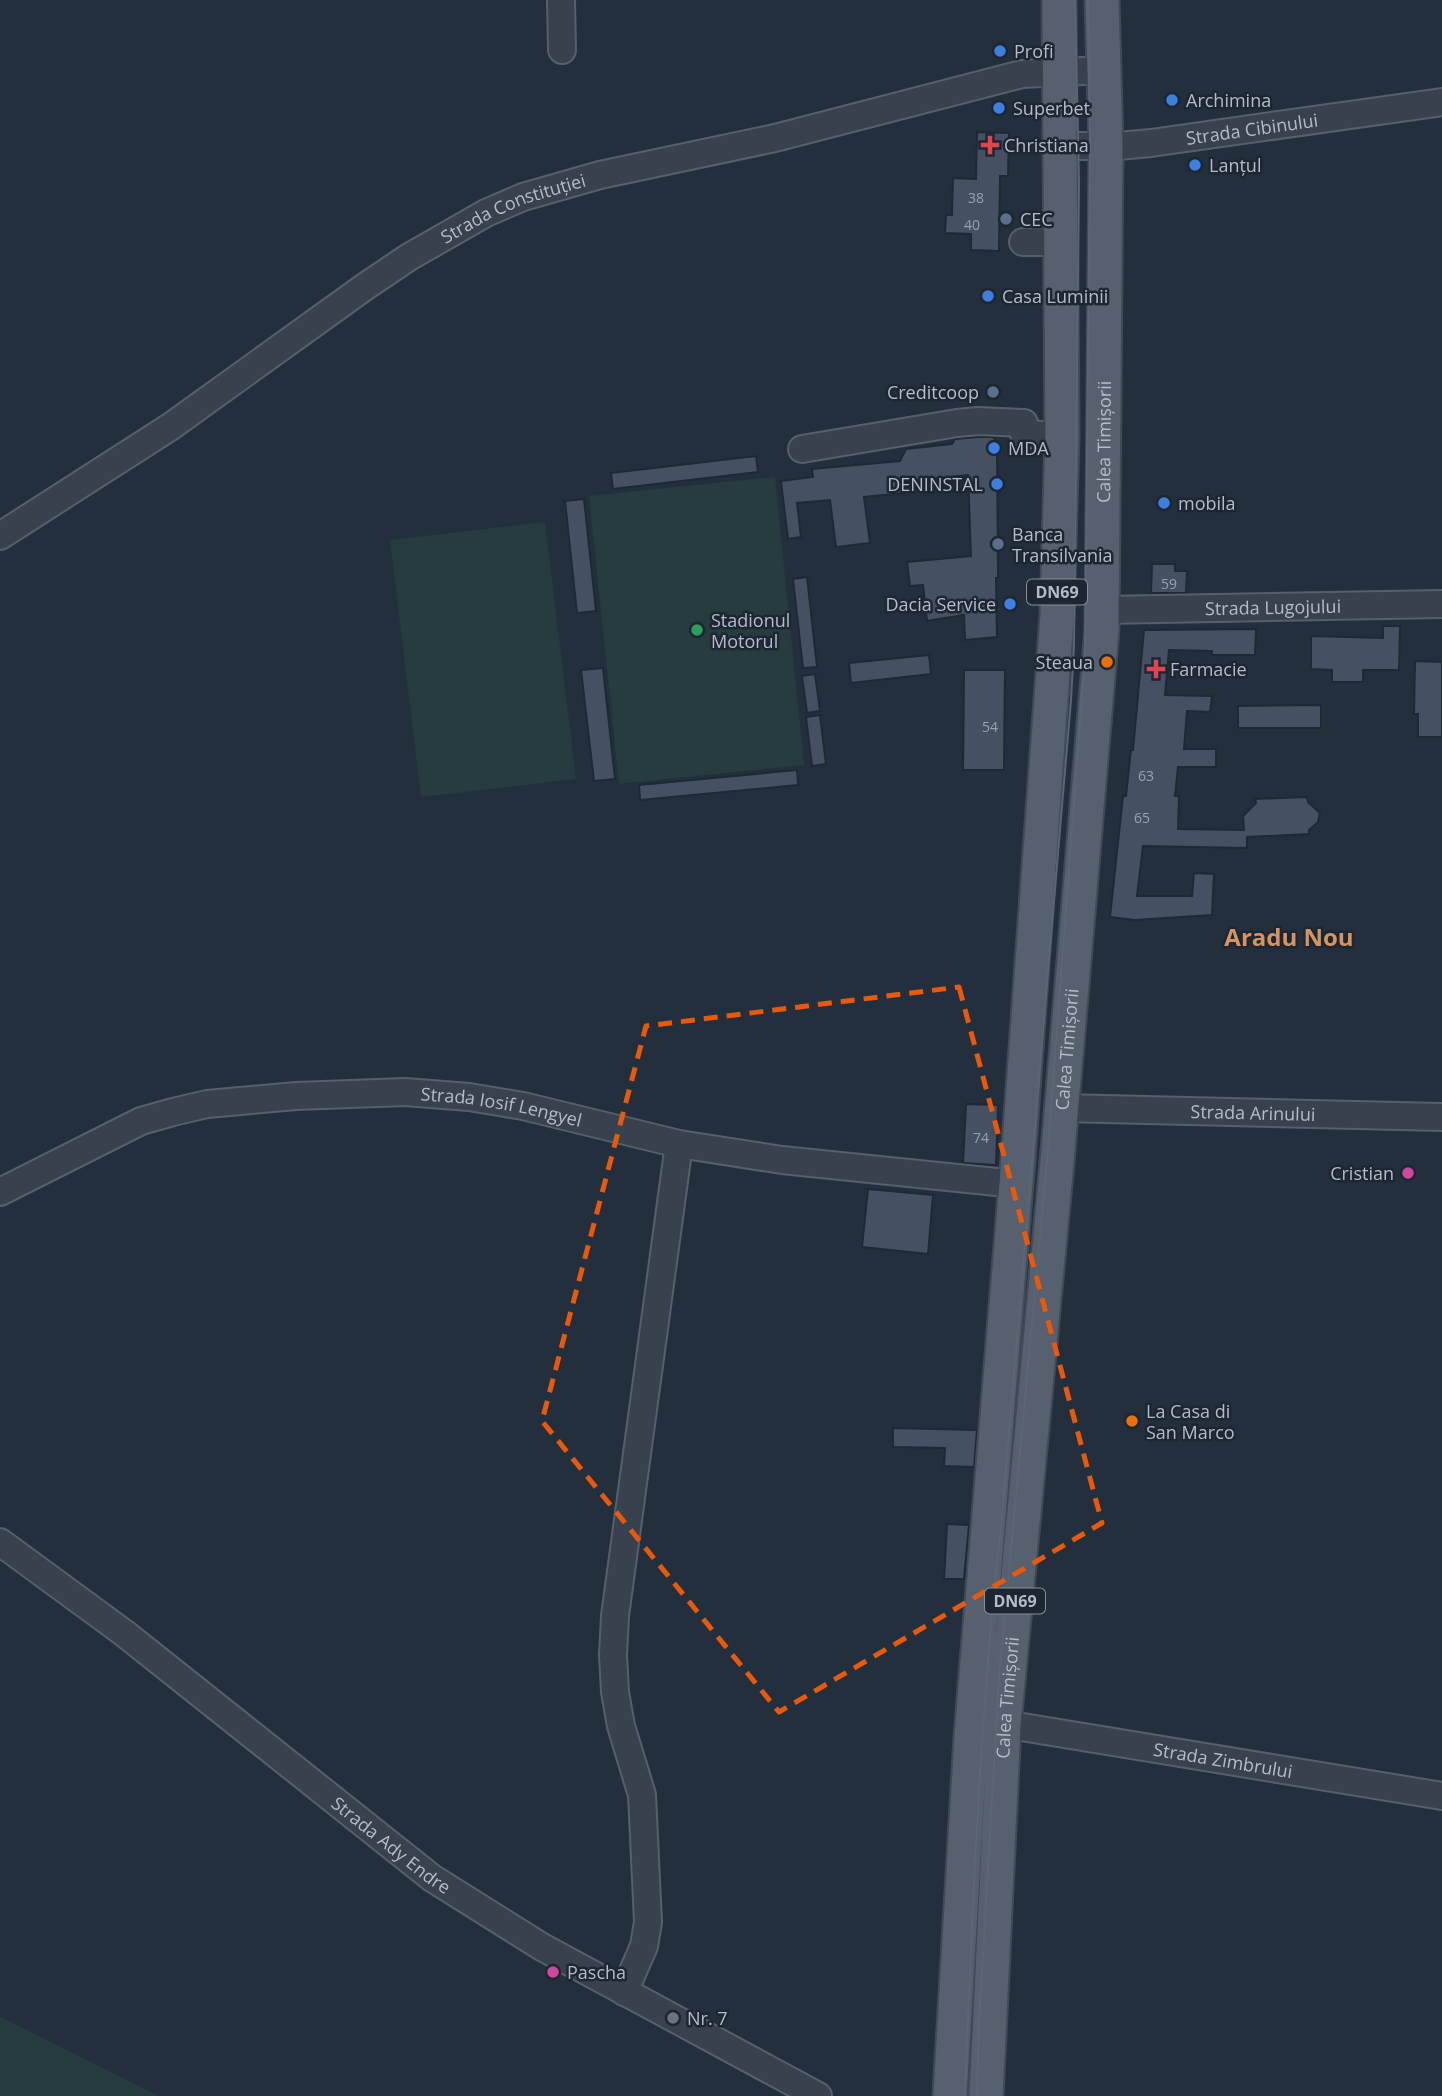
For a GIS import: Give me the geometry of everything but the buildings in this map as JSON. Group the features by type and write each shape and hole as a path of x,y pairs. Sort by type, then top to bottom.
{"main road":[{"name":"Calea Timișorii","path":"950,2096 971,1737 1016,1184 1057,616 1062,436 1059,0"},
{"name":"Calea Timișorii","path":"986,2096 1004,1724 1062,1108 1103,610 1106,146 1102,0"}],"street":[{"path":"561,0 562,50"},
{"name":"Strada Constituției","path":"0,536 170,427 366,285 486,213 523,198 600,175 775,138 1022,74 1104,70"},
{"name":"Strada Cibinului","path":"1061,146 1151,143 1442,102"},
{"path":"1023,242 1062,242"},
{"path":"802,449 978,421 1062,436"},
{"name":"Strada Lugojului","path":"1103,610 1442,604"},
{"name":"Strada Iosif Lengyel","path":"0,1192 141,1121 207,1104 296,1096 405,1092 469,1097 523,1106 679,1144 795,1161 1016,1184"},
{"name":"Strada Arinului","path":"1062,1108 1442,1117"},
{"path":"624,1992 644,1946 648,1922 642,1795 621,1726 615,1692 614,1629 679,1144"},
{"name":"Strada Ady Endre","path":"0,1542 124,1633 432,1878 542,1947 818,2096"},
{"name":"Strada Zimbrului","path":"1004,1724 1442,1796"}],"highlighted area":[{"path":"959,987 1102,1523 779,1712 542,1421 646,1026"}],"green space":[{"name":"Stadionul Motorul","path":"775,477 804,765 619,784 589,496"},
{"path":"545,522 576,779 421,797 390,540"},
{"path":"0,2017 158,2096 0,2096"}],"tram line":[{"path":"965,2096 981,1752 989,1641 1000,1538 1074,645 1079,183 1075,0"},
{"path":"977,2096 999,1678 1047,1161 1085,657 1090,146 1088,0"}],"place":[{"name":"Profi","path":"1000,51"},
{"name":"Archimina","path":"1172,100"},
{"name":"Superbet","path":"999,108"},
{"name":"Christiana","path":"990,145"},
{"name":"Lanțul","path":"1195,165"},
{"name":"CEC","path":"1006,219"},
{"name":"Casa Luminii","path":"988,296"},
{"name":"Creditcoop","path":"993,392"},
{"name":"MDA","path":"994,448"},
{"name":"DENINSTAL","path":"997,484"},
{"name":"mobila","path":"1164,503"},
{"name":"Banca Transilvania","path":"998,544"},
{"name":"Dacia Service","path":"1010,604"},
{"name":"Stadionul Motorul","path":"697,630"},
{"name":"Steaua","path":"1107,662"},
{"name":"Farmacie","path":"1156,669"},
{"name":"Cristian","path":"1408,1173"},
{"name":"La Casa di San Marco","path":"1132,1421"},
{"name":"Pascha","path":"553,1972"},
{"name":"Nr. 7","path":"673,2018"}],"district":[{"name":"Aradu Nou","path":"1289,936"}]}
